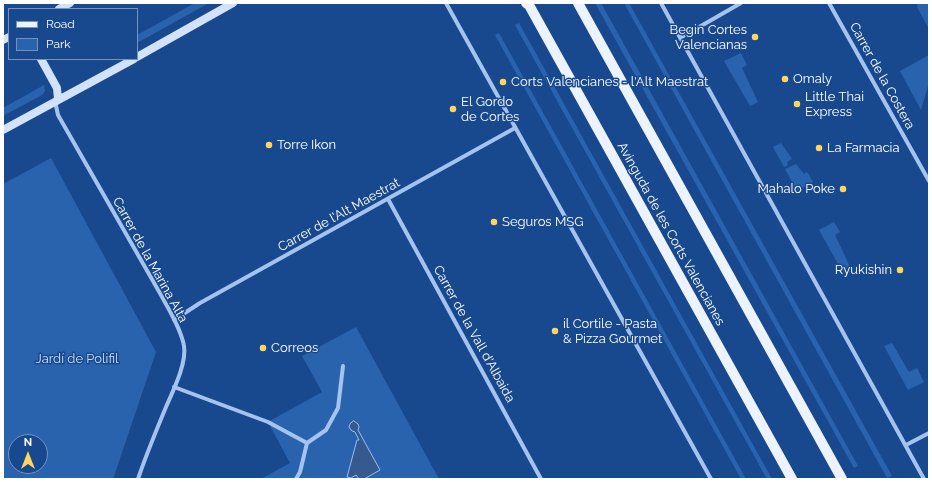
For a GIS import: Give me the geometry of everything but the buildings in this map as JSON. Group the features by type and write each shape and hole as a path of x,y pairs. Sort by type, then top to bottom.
{"main road":[{"path":"61,8 70,3"},
{"path":"138,56 233,3"},
{"name":"Avinguda de les Corts Valencianes","path":"526,3 529,5 792,479"},
{"path":"578,3 842,479"},
{"path":"42,60 57,88 56,100"},
{"path":"3,130 132,60"}],"street":[{"path":"446,3 710,479"},
{"path":"661,3 924,479"},
{"path":"680,38 742,3"},
{"name":"Carrer de la Costera","path":"829,3 929,181"},
{"name":"Carrer de la Marina Alta","path":"56,100 58,115 174,320 184,344 182,363 174,387 138,479"},
{"name":"Carrer de l'Alt Maestrat","path":"174,320 200,303 515,128"},
{"name":"Carrer de la Vall d'Albaida","path":"388,199 541,479"},
{"path":"296,479 300,472 307,443 326,430 338,408 343,366"},
{"path":"174,387 268,422 307,443"},
{"path":"906,446 929,433"}],"green space":[{"path":"195,3 209,3 138,42 138,34"},
{"path":"595,3 601,3 858,466 854,468"},
{"path":"624,3 629,3 892,476 887,478"},
{"path":"918,3 929,3 929,29 917,7"},
{"path":"519,23 772,479 767,479 515,25"},
{"path":"499,33 746,479 741,479 495,35"},
{"path":"741,53 747,65 742,68 758,102 750,106 724,61"},
{"path":"929,55 929,82 921,110 900,71"},
{"path":"44,85 45,91 42,95 3,116 3,108"},
{"path":"781,143 792,159 787,162 788,165 784,167 773,147"},
{"name":"Jardí de Polifil","path":"51,158 156,352 113,479 3,479 3,184"},
{"path":"796,164 804,174 807,172 813,182 797,191 785,169"},
{"path":"834,222 840,232 835,235 851,269 843,273 819,230"},
{"path":"356,327 439,479 261,479 290,463 268,422 322,392 302,356"},
{"path":"892,343 909,372 917,368 924,382 908,390 884,346"}],"shaded area":[{"path":"354,421 358,424 358,430 380,470 364,479 359,479 356,475 351,478 347,477 357,440 359,440 355,432 349,427"}],"place":[{"name":"Begin Cortes Valencianas","path":"755,37"},
{"name":"Omaly","path":"785,79"},
{"name":"Corts Valencianes - l'Alt Maestrat","path":"503,82"},
{"name":"Little Thai Express","path":"797,104"},
{"name":"El Gordo de Cortes","path":"453,109"},
{"name":"Torre Ikon","path":"269,145"},
{"name":"La Farmacia","path":"819,148"},
{"name":"Mahalo Poke","path":"843,189"},
{"name":"Seguros MSG","path":"494,222"},
{"name":"Ryukishin","path":"900,270"},
{"name":"il Cortile - Pasta & Pizza Gourmet","path":"555,331"},
{"name":"Correos","path":"263,348"}]}
